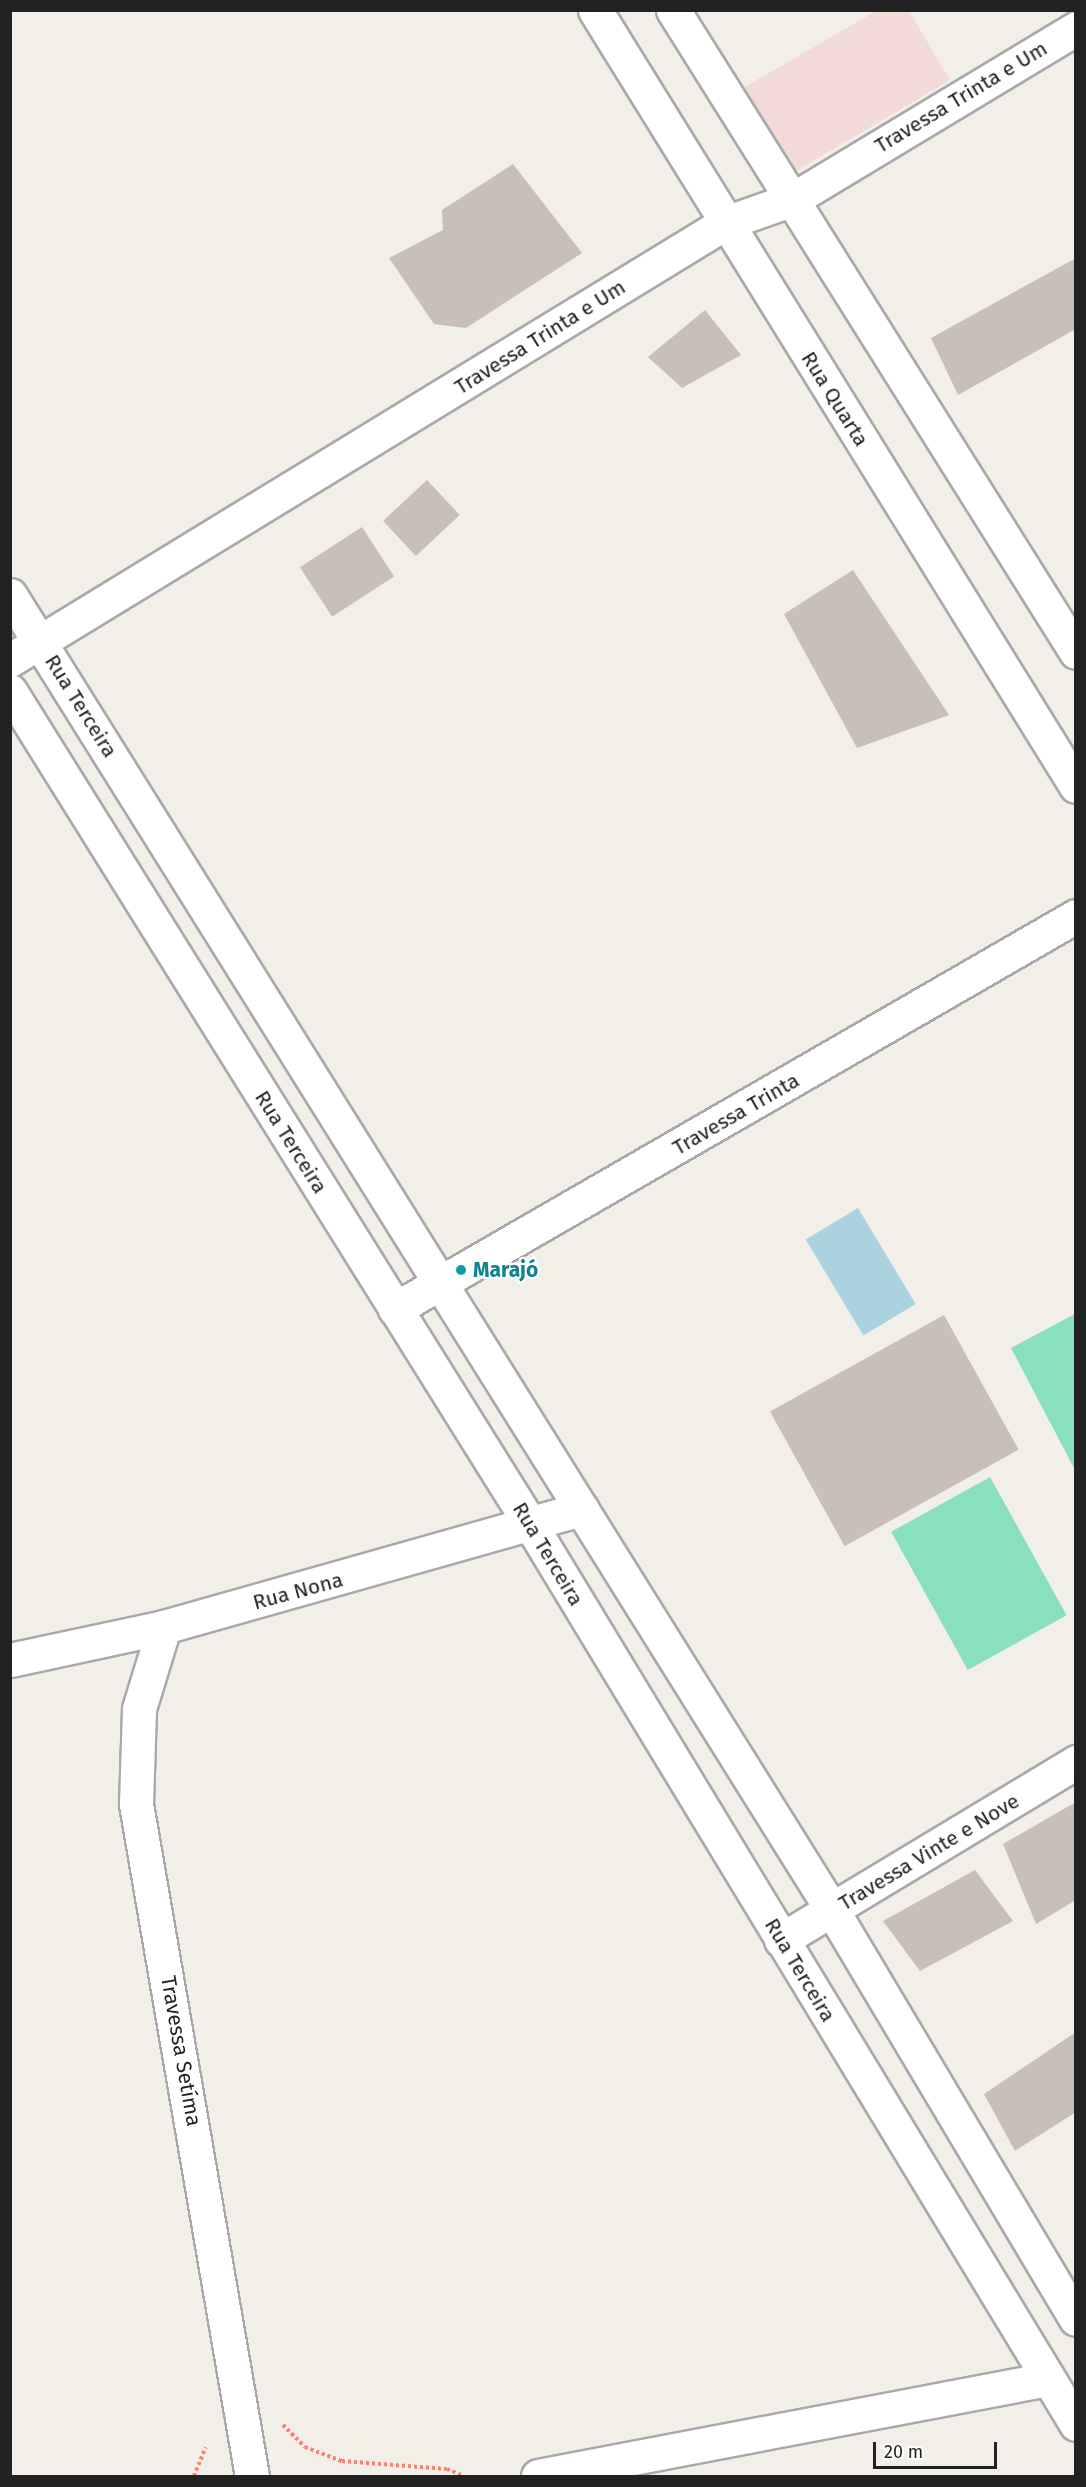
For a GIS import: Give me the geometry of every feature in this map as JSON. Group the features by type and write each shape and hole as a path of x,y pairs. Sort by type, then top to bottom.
{"street":[{"name":"Rua Quarta","path":"595,10 1076,786"},
{"path":"673,10 1076,652"},
{"name":"Travessa Trinta e Um","path":"10,660 725,223 793,199 1076,28"},
{"name":"Rua Terceira","path":"12,600 443,1284 832,1910 1076,2319"},
{"name":"Rua Terceira","path":"10,691 532,1527 1076,2424"},
{"name":"Travessa Trinta","path":"395,1309 443,1284 1076,916"},
{"name":"Rua Nona","path":"10,1660 164,1627 532,1527 582,1509"},
{"name":"Travessa Setíma","path":"164,1627 139,1709 136,1804 252,2476"},
{"name":"Travessa Vinte e Nove","path":"782,1940 1076,1762"},
{"path":"538,2476 1048,2379"}],"path":[{"path":"277,2419 305,2447 342,2461 447,2469 464,2476"}],"shaded area":[{"path":"876,11 909,11 950,80 786,177 736,92"}],"green space":[{"path":"1075,1314 1075,1470 1011,1348"},
{"path":"990,1477 1067,1615 968,1670 891,1532"}],"water":[{"path":"858,1208 916,1304 863,1335 806,1239"}],"building":[{"path":"513,164 582,253 466,328 434,324 389,258 443,230 442,210"},
{"path":"1076,258 1076,329 958,395 931,338"},
{"path":"705,310 741,355 682,388 648,357"},
{"path":"427,480 460,515 416,556 383,521"},
{"path":"362,527 394,576 332,617 300,567"},
{"path":"853,570 949,715 857,748 784,614"},
{"path":"944,1315 1019,1450 845,1546 770,1411"},
{"path":"1076,1802 1076,1900 1036,1924 1003,1844"},
{"path":"975,1870 1013,1921 920,1971 883,1921"},
{"path":"1076,2032 1076,2112 1015,2151 984,2094"}],"place":[{"name":"Marajó","path":"461,1270"}]}
